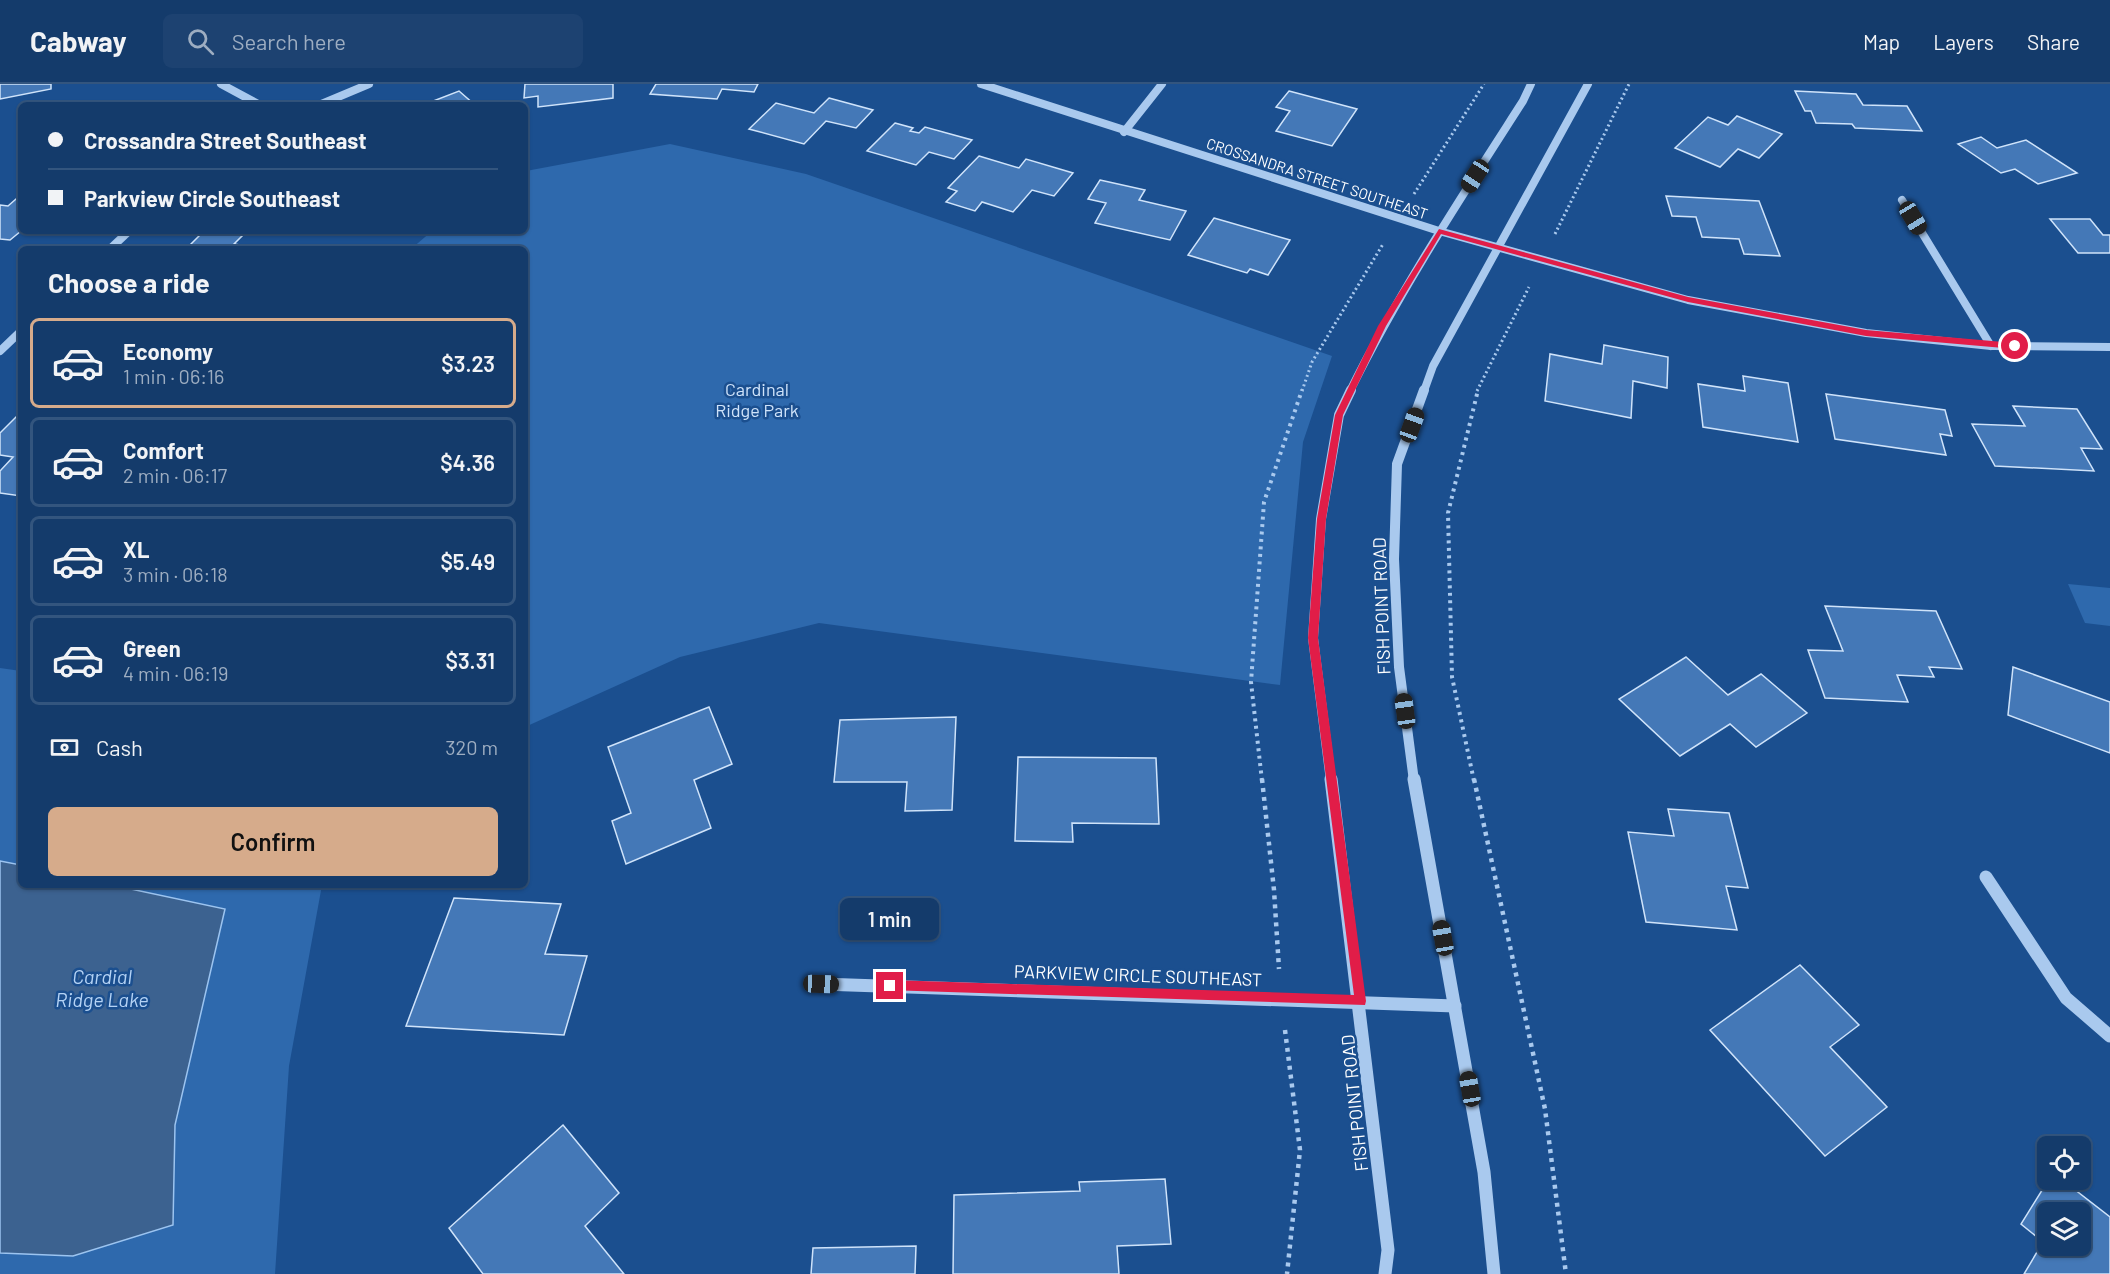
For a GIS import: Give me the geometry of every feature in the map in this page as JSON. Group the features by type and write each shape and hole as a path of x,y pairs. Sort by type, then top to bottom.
{"street":[{"path":"221,84 254,102"},
{"path":"326,102 369,84"},
{"name":"CROSSANDRA STREET SOUTHEAST","path":"981,84 1124,132 1439,231 1688,300 1866,333 1991,346 2110,347"},
{"path":"1124,132 1162,84"},
{"name":"FISH POINT ROAD","path":"1385,1274 1388,1250 1360,1001 1313,638 1321,519 1339,415 1382,326 1439,231 1523,101 1531,84"},
{"name":"FISH POINT ROAD","path":"1494,1274 1484,1172 1414,779 1399,667 1394,559 1397,464 1433,366 1579,105 1588,84"},
{"path":"1902,200 1991,346"},
{"path":"113,246 126,234"},
{"path":"0,351 18,334"},
{"path":"1986,877 2066,998 2110,1036"},
{"name":"PARKVIEW CIRCLE SOUTHEAST","path":"821,984 1455,1006"}],"path":[{"path":"1566,1274 1545,1109 1452,677 1448,513 1474,398 1629,84"}],"green space":[{"name":"Cardinal Ridge Park","path":"670,144 806,174 1332,356 1303,442 1280,685 819,623 680,657 528,726 528,246 414,246 428,234 528,234 528,171"},
{"path":"2068,584 2110,588 2110,626 2085,623"},
{"path":"0,668 18,671 18,888 321,888 289,1066 275,1274 0,1274"}],"water":[{"name":"Cardial Ridge Lake","path":"0,861 18,864 18,888 126,888 225,909 175,1125 173,1225 73,1256 0,1253"}],"building":[{"path":"0,84 51,84 51,89 0,99"},
{"path":"525,84 613,84 613,98 538,107 538,96 524,98"},
{"path":"656,84 758,84 754,92 722,89 717,99 650,94"},
{"path":"459,91 472,102 431,102"},
{"path":"1289,91 1357,109 1332,146 1276,131 1290,111 1276,107"},
{"path":"1795,91 1856,94 1863,105 1907,106 1922,131 1855,128 1852,124 1816,123 1811,111 1805,111"},
{"path":"829,98 873,110 856,128 826,121 804,144 749,129 776,103 814,113"},
{"path":"1737,116 1782,134 1759,158 1738,149 1720,167 1675,148 1708,117 1728,125"},
{"path":"895,123 913,128 910,131 919,133 925,127 972,140 954,159 929,152 916,165 867,151"},
{"path":"1981,137 1997,148 2026,140 2077,173 2038,184 2015,169 2001,173 1958,144"},
{"path":"979,156 1019,168 1026,159 1073,173 1054,196 1032,190 1013,212 982,202 975,211 946,202 957,191 948,188"},
{"path":"1100,180 1145,190 1139,200 1186,211 1170,240 1095,223 1106,203 1088,199"},
{"path":"1666,196 1759,201 1780,256 1744,254 1739,239 1702,237 1696,217 1672,216"},
{"path":"18,199 18,233 10,240 0,239 0,205 8,206"},
{"path":"1214,218 1290,240 1268,275 1250,269 1247,273 1188,255"},
{"path":"2050,219 2090,219 2103,235 2110,235 2110,253 2078,253"},
{"path":"201,234 233,234 243,235 234,244 246,246 189,246"},
{"path":"1604,345 1668,357 1667,388 1633,381 1631,418 1545,401 1550,354 1602,364"},
{"path":"1743,376 1788,383 1798,442 1703,427 1698,384 1745,391"},
{"path":"1826,394 1945,410 1952,436 1940,434 1946,455 1835,439"},
{"path":"2013,406 2077,409 2102,449 2081,448 2094,471 1995,466 1972,424 2025,426"},
{"path":"18,415 18,496 0,493 0,471 13,457 0,455 0,433"},
{"path":"1825,606 1936,611 1962,669 1929,667 1934,677 1897,675 1908,702 1825,698 1808,650 1843,651"},
{"path":"1686,657 1728,695 1761,674 1807,713 1756,747 1730,724 1680,756 1619,699"},
{"path":"2013,667 2110,702 2110,753 2008,715"},
{"path":"709,707 732,764 694,780 711,828 626,864 612,821 631,813 608,747"},
{"path":"956,717 952,810 905,811 907,782 834,782 840,720"},
{"path":"1018,757 1156,758 1159,824 1072,823 1073,842 1015,841"},
{"path":"1668,809 1729,813 1748,888 1726,886 1737,930 1646,922 1628,832 1674,836"},
{"path":"454,898 561,904 545,954 587,956 564,1035 406,1026"},
{"path":"1800,965 1859,1025 1830,1047 1887,1107 1825,1156 1710,1030"},
{"path":"563,1125 619,1193 585,1226 624,1274 483,1274 449,1228"},
{"path":"1165,1179 1171,1244 1117,1246 1119,1274 953,1274 954,1195 1080,1191 1079,1182"},
{"path":"2042,1190 2075,1190 2091,1202 2037,1202 2037,1237 2021,1224"},
{"path":"2091,1202 2110,1217 2110,1274 2024,1274 2037,1252 2037,1256 2091,1256"},
{"path":"916,1246 915,1274 811,1274 813,1248"}],"route":[{"path":"890,986 1360,1001 1313,638 1321,519 1339,415 1382,326 1439,231 1688,300 1866,333 1991,346 2015,346"}]}
